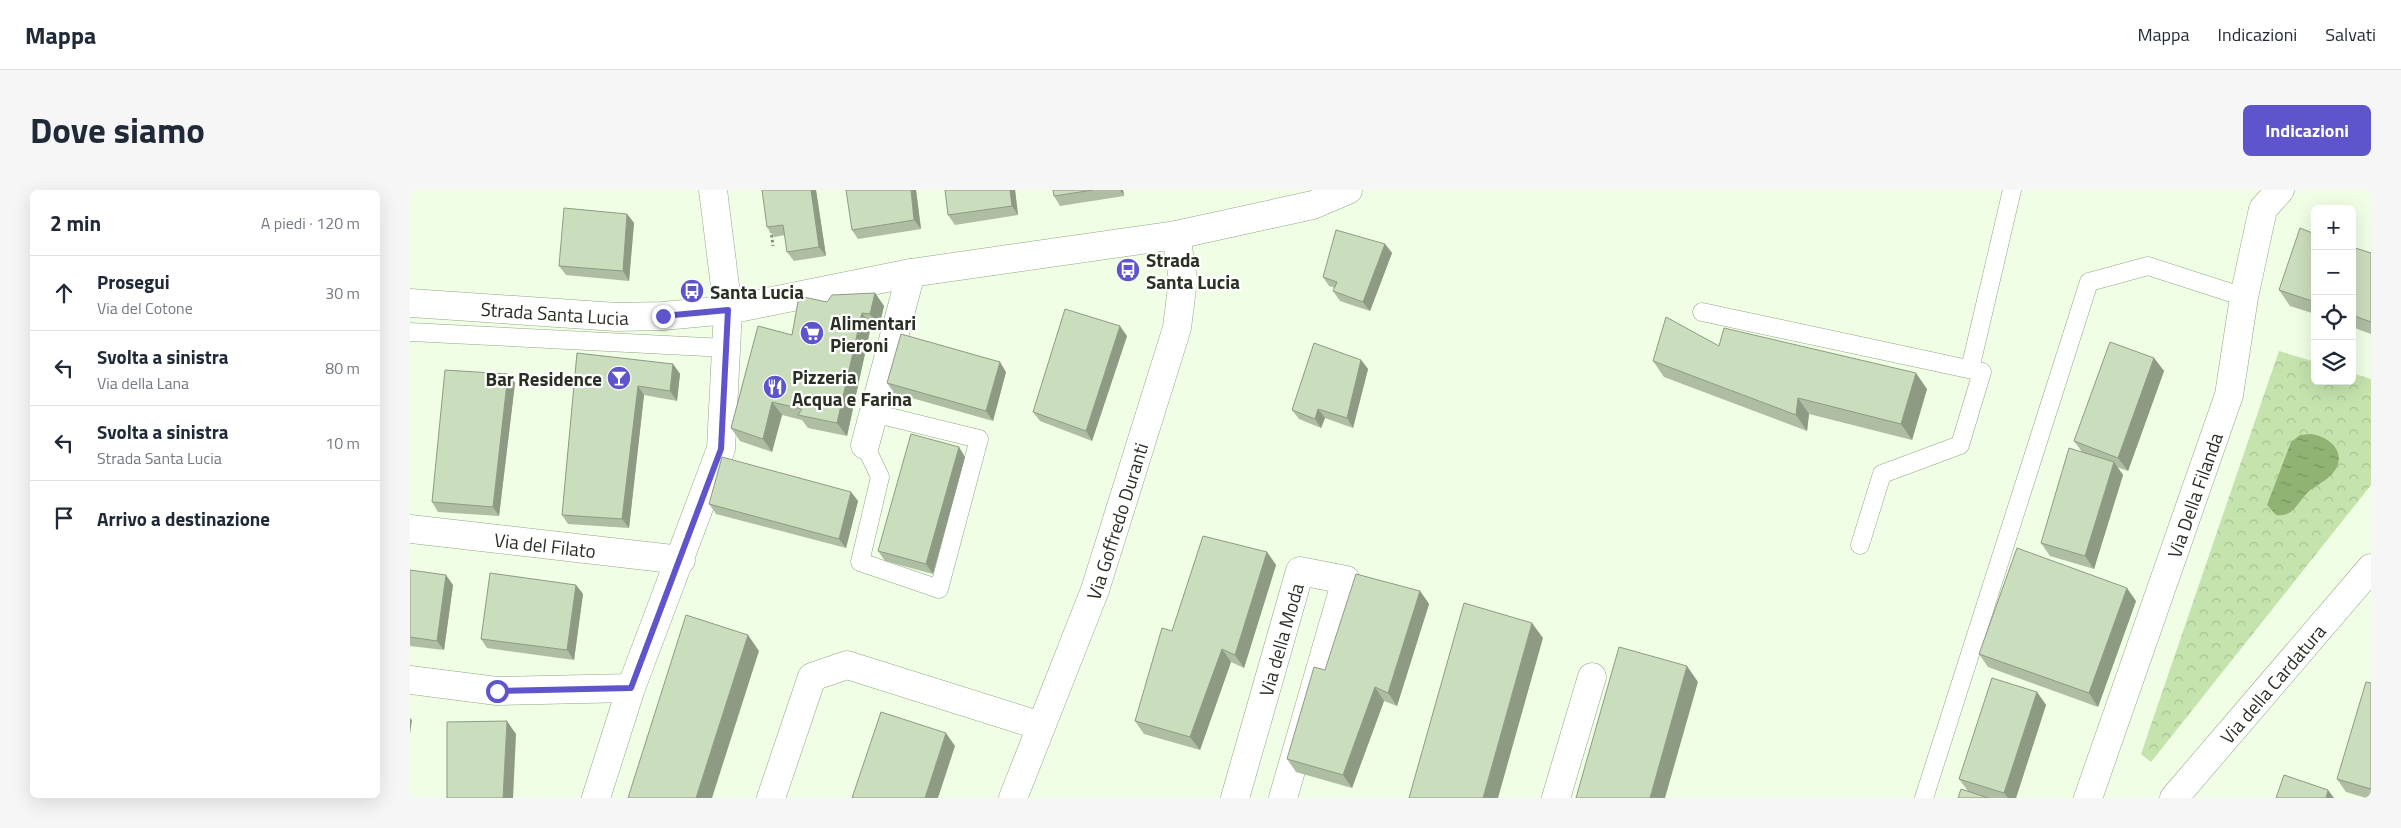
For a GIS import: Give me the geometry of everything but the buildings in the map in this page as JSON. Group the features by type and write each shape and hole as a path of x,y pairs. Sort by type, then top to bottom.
{"street":[{"path":"596,798 631,688 721,449 728,310 713,190"},
{"name":"Strada Santa Lucia","path":"410,303 617,317 663,316 728,310 911,273 1176,235 1313,205 1348,190"},
{"name":"Via Della Filanda","path":"2091,796 2229,395 2244,297 2263,209 2280,190"},
{"name":"Via Goffredo Duranti","path":"1013,798 1095,590 1177,328 1183,280 1176,235"},
{"path":"865,445 911,273"},
{"name":"Via del Filato","path":"410,529 680,560"},
{"name":"Via della Cardatura","path":"2174,798 2371,568"},
{"name":"Via della Moda","path":"1235,798 1300,571 1346,580 1283,798"},
{"path":"771,798 812,677 847,665 1041,726"},
{"path":"1556,798 1592,677"},
{"path":"410,680 497,691 631,688"}],"lane":[{"path":"1970,369 2012,190"},
{"path":"1924,798 2089,282 2148,266 2244,297"},
{"path":"1702,312 1982,372 1960,445 1882,474 1860,545"},
{"path":"410,332 726,348"},
{"path":"865,445 880,478 860,562 939,589 978,439 873,413"}],"path":[{"path":"770,227 773,246"}],"green space":[{"path":"2279,351 2311,361 2311,385 2356,385 2356,374 2371,379 2371,485 2151,762 2141,754"}],"water":[{"path":"2311,434 2326,439 2336,449 2339,455 2339,462 2336,469 2328,478 2308,492 2291,512 2276,515 2267,505 2291,442 2300,435"}],"place":[{"name":"Strada Santa Lucia","path":"1128,270"},
{"name":"Santa Lucia","path":"692,291"},
{"name":"Alimentari Pieroni","path":"812,333"},
{"name":"Bar Residence","path":"619,378"},
{"name":"Pizzeria Acqua e Farina","path":"775,387"}],"route":[{"path":"497,691 631,688 721,449 728,310 663,316"}]}
